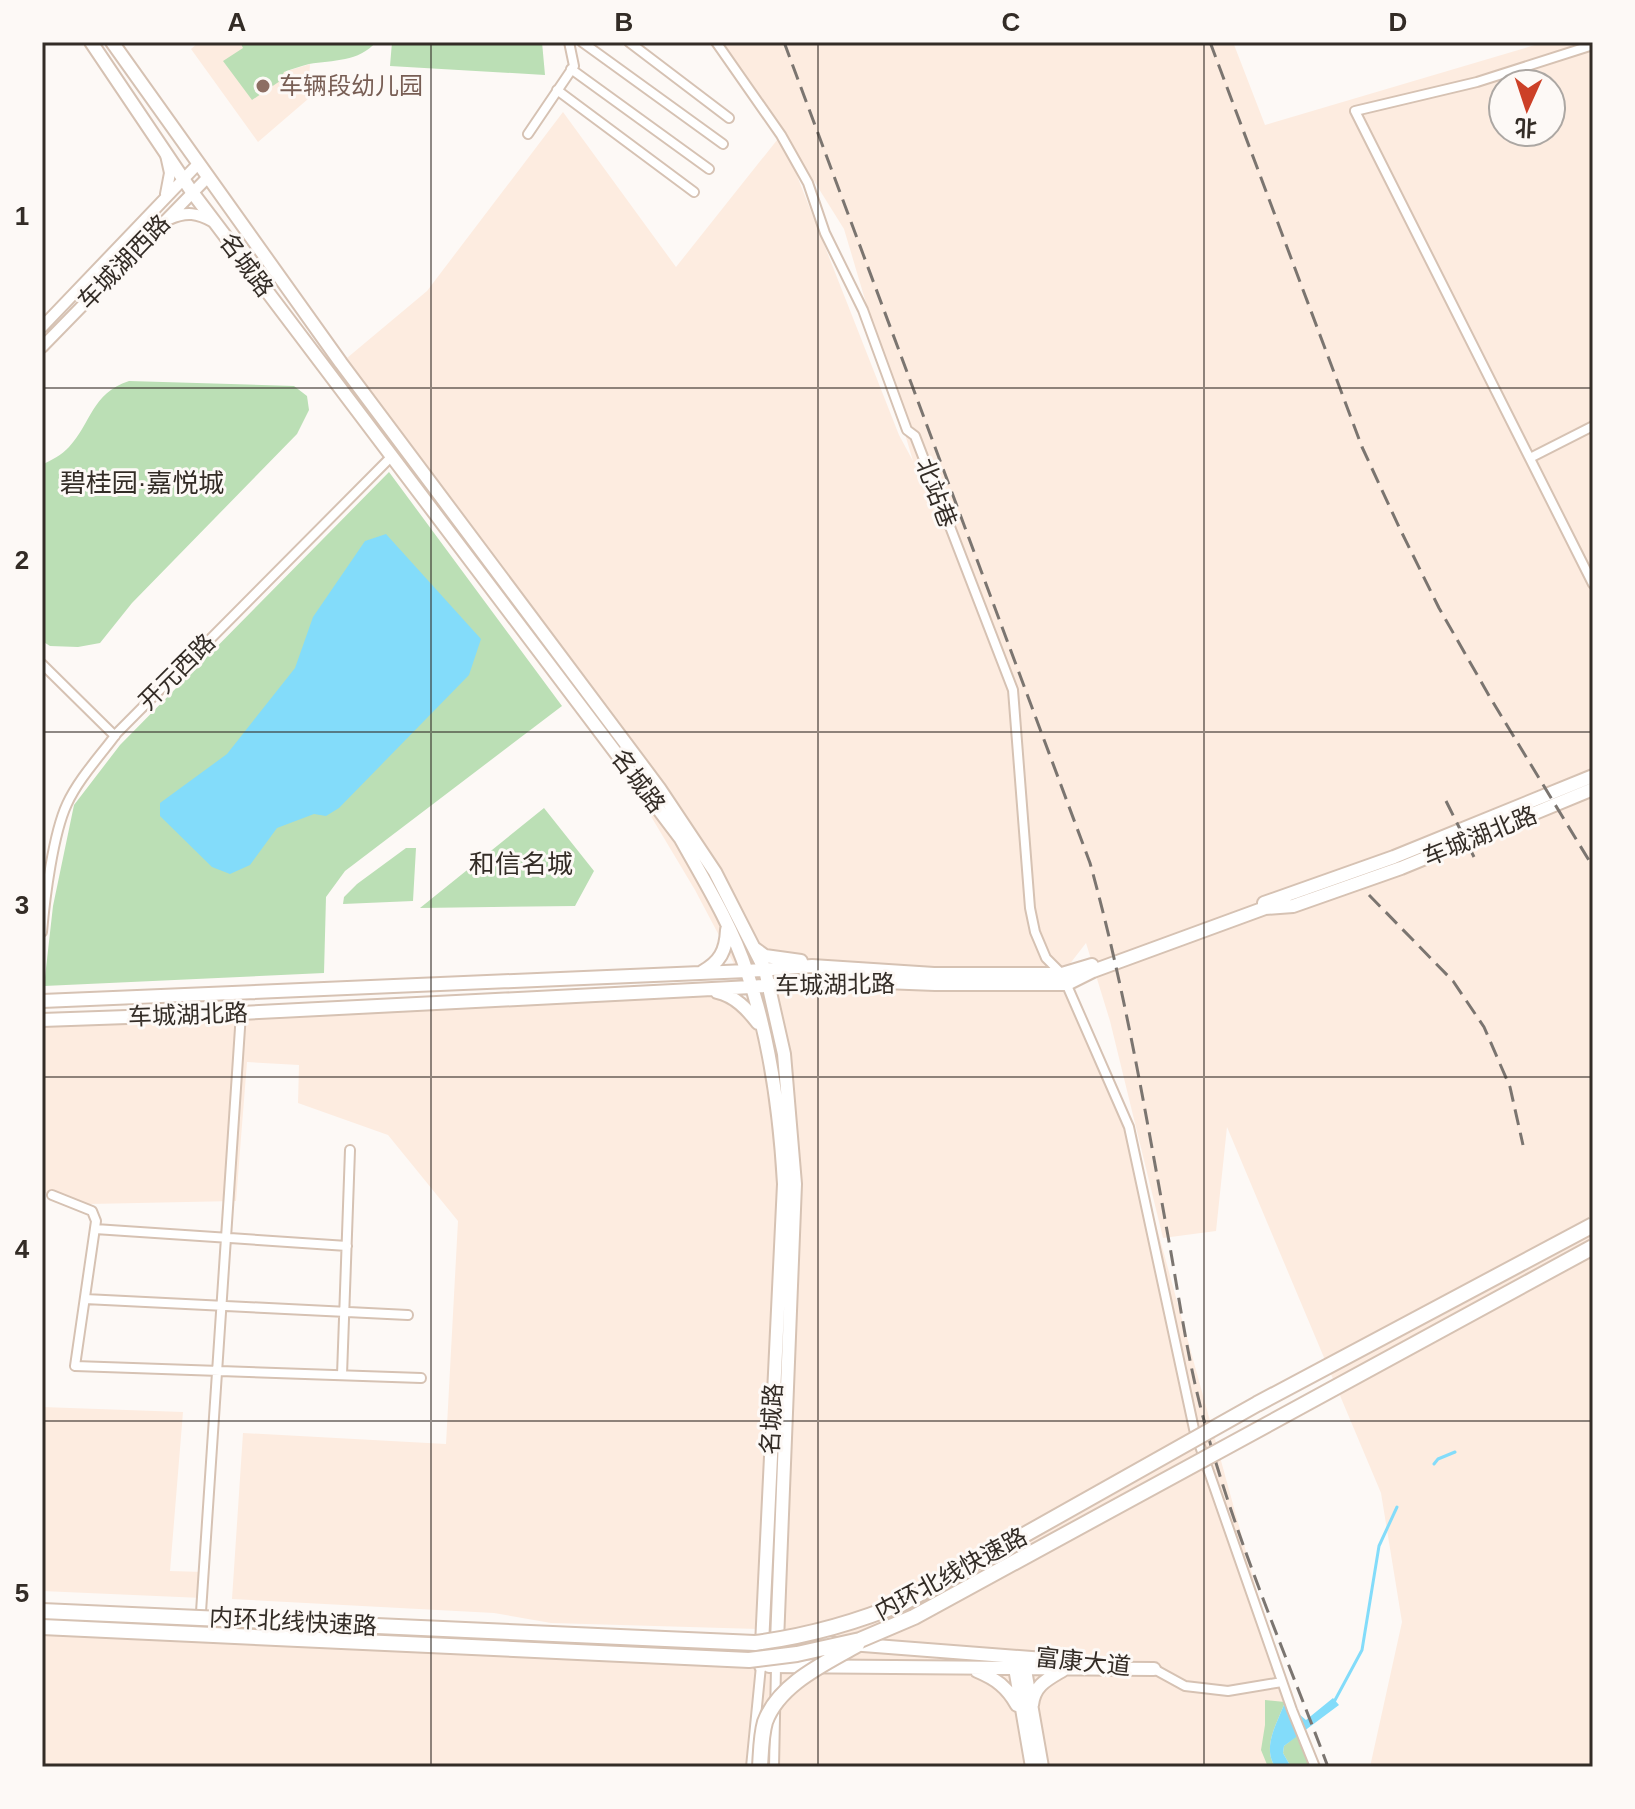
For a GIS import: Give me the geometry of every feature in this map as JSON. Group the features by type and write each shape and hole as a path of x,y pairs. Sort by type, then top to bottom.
{"highway":[{"name":"内环北线快速路","path":"42,1611 755,1643 802,1637 905,1602 1257,1404 1593,1225"},
{"name":"内环北线快速路","path":"42,1627 749,1660 847,1643 914,1617 1593,1247"},
{"path":"42,1601 71,1609 153,1616"},
{"path":"760,1767 766,1722 777,1701 791,1686 889,1627"},
{"path":"42,1637 70,1633 151,1632"}],"main road":[{"name":"名城路","path":"91,42 192,192 681,839 747,971 762,1028 781,1127 784,1184 761,1666"},
{"name":"名城路","path":"112,42 341,363 659,788 715,872 765,970 784,1054 795,1184 776,1667"},
{"name":"车城湖北路","path":"42,1001 812,966 1064,979 1091,966 1394,857 1593,776"},
{"name":"车城湖北路","path":"42,1020 241,1013 770,986 833,980 935,984 1064,979 1265,908 1293,906 1401,868 1591,793"},
{"path":"699,973 718,963 726,943 727,926"},
{"path":"754,948 765,956 781,960 926,968 934,974"},
{"path":"777,1019 777,1004 785,992 798,983"},
{"path":"702,989 724,994 743,1005 762,1028"},
{"name":"富康大道","path":"690,1635 777,1639 1019,1662 1154,1669"},
{"path":"1019,1662 1032,1767"},
{"name":"富康大道","path":"689,1663 776,1667 971,1668 1019,1662 1065,1669 1154,1669"},
{"path":"971,1668 996,1679 1027,1713 1042,1767"},
{"path":"1027,1713 1033,1694 1040,1685 1065,1669"}],"street":[{"path":"528,134 574,66 569,42"},
{"path":"582,42 723,144"},
{"path":"629,42 729,118"},
{"name":"北站巷","path":"716,42 781,135 808,183 825,233 863,310 907,430 915,436 1013,690 1030,908 1035,932 1046,958 1064,979 1129,1127 1194,1429 1282,1682 1315,1767"},
{"path":"1593,45 1477,82 1355,111 1593,584"},
{"path":"571,69 709,169"},
{"path":"557,90 694,192"},
{"path":"165,198 170,173 166,153"},
{"name":"车城湖西路","path":"42,327 197,165"},
{"name":"车城湖西路","path":"42,347 207,178"},
{"path":"164,221 183,213 198,213 215,223"},
{"path":"1530,458 1593,426"},
{"name":"开元西路","path":"42,932 52,862 67,805 115,736 391,457"},
{"path":"42,664 115,736"},
{"path":"201,1612 241,1013"},
{"path":"342,1375 350,1150"},
{"path":"52,1195 92,1211 96,1221 75,1366 421,1378"},
{"path":"95,1229 347,1246"},
{"path":"85,1299 408,1315"},
{"path":"751,1767 761,1666"},
{"path":"774,1767 776,1667"},
{"path":"1154,1669 1185,1686 1228,1691 1282,1682"}],"shaded area":[{"name":"车辆段幼儿园","path":"199,42 240,42 251,60 284,72 310,64 308,99 258,142 191,49"},
{"path":"718,42 1233,42 1265,125 1545,42 1593,42 1593,1767 1370,1767 1402,1622 1381,1493 1227,1127 1216,1231 1163,1238 1110,1021 1086,943 1062,974 1129,1127 1282,1682 1315,1767 42,1767 42,1633 776,1666 775,1336 758,1629 551,1623 494,1613 232,1599 243,1433 446,1444 458,1221 388,1135 298,1103 299,1065 247,1062 236,1201 89,1204 42,1192 42,1020 724,994 752,1022 742,979 695,890 597,726 341,363 427,291 563,112 676,267 781,135 899,435 913,461 844,229 789,141"},
{"path":"42,1407 183,1412 170,1571 204,1572 202,1598 42,1591"}],"green space":[{"path":"240,42 376,42 354,57 309,64 284,72 280,81 252,100 223,61 243,48"},
{"path":"392,42 542,42 545,75 390,66"},
{"path":"129,381 294,386 307,396 309,410 297,434 132,603 100,643 78,647 50,646 42,641 42,465 69,447 107,393"},
{"path":"389,472 562,706 345,871 326,897 324,973 44,986 53,906 74,805 120,745"},
{"path":"544,808 594,871 575,906 420,908"},
{"path":"406,848 416,848 413,901 343,904 344,897 357,884"},
{"path":"1265,1700 1285,1702 1270,1743 1275,1767 1268,1767 1261,1750"},
{"path":"1299,1734 1311,1767 1291,1767 1283,1753 1284,1746"}],"water":[{"path":"386,534 481,639 469,675 339,808 326,816 314,814 277,828 250,865 230,874 212,867 160,816 160,803 227,754 295,668 313,617 365,541"},
{"path":"1333,1698 1339,1705 1284,1746 1283,1753 1291,1767 1275,1767 1270,1743 1285,1702 1306,1720"}],"waterway":[{"path":"1434,1464 1455,1452"},
{"path":"1334,1702 1362,1650 1379,1546 1397,1507"}],"railway":[{"path":"784,42 1090,863 1124,1001 1187,1347 1207,1433 1255,1578 1328,1767"},
{"path":"1210,42 1362,447 1400,529 1439,608 1593,867"},
{"path":"1446,801 1474,857"},
{"path":"1369,895 1453,981 1484,1027 1510,1087 1523,1145"}],"place":[{"name":"车辆段幼儿园","path":"263,86"}],"district":[{"name":"碧桂园·嘉悦城","path":"142,483"},
{"name":"和信名城","path":"521,864"}]}
